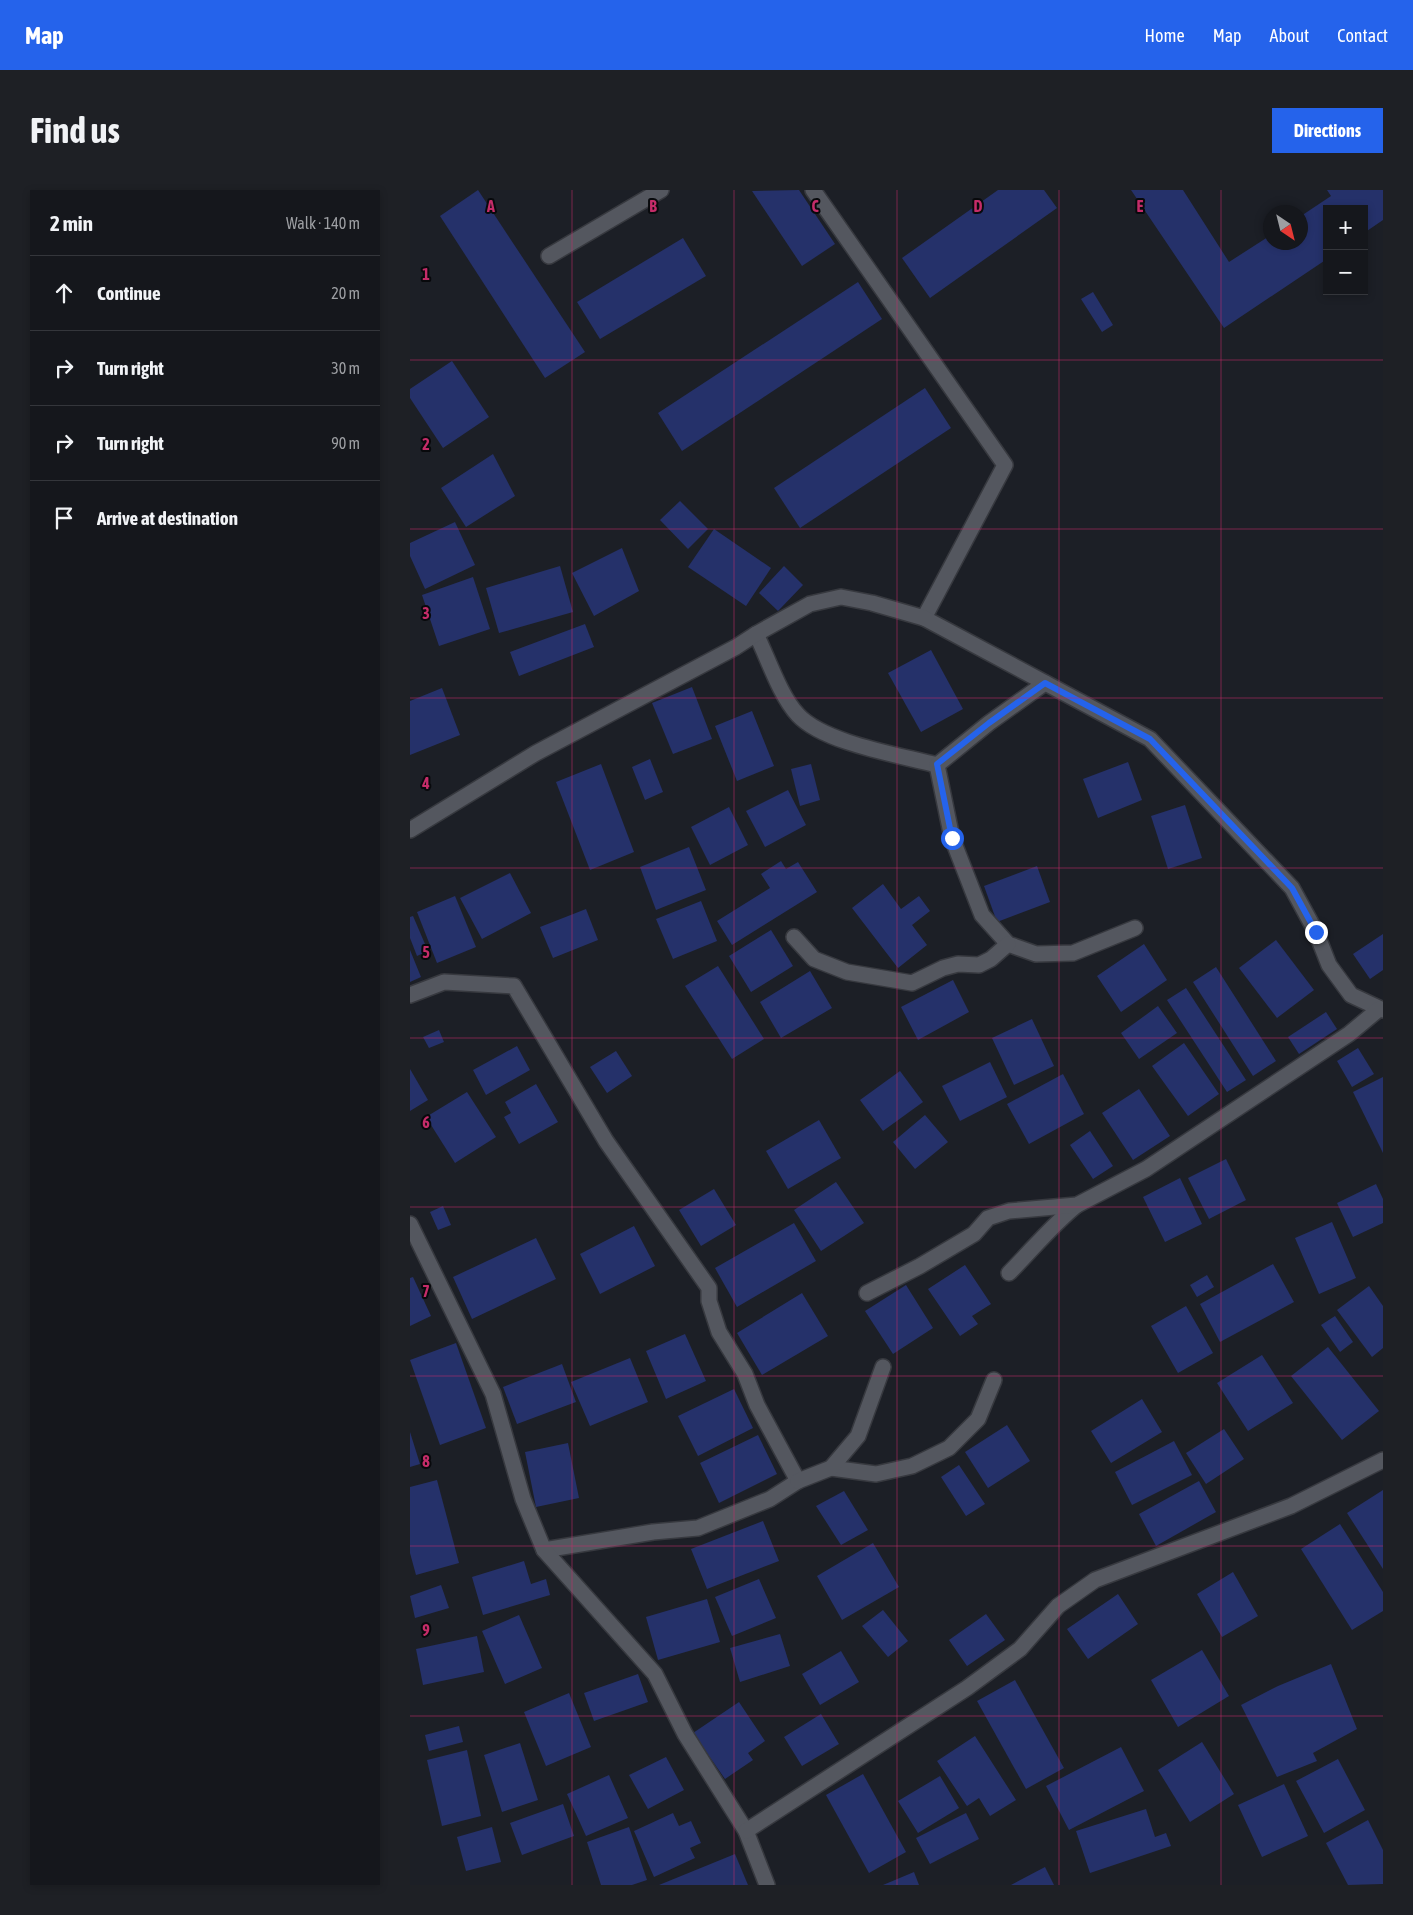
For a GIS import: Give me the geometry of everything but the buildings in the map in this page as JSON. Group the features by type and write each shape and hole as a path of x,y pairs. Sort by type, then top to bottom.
{"street":[{"path":"549,256 661,190"},
{"path":"813,190 1005,465 924,618"},
{"path":"410,830 536,753 736,647 810,604 841,597 924,618 1150,739 1292,888 1316,932 1329,964 1351,995 1381,1009 1348,1034 1146,1170 1077,1205 1057,1221 1038,1245 1009,1273"},
{"path":"756,634 780,685 797,714 817,731 937,764"},
{"path":"937,764 989,723 1045,683"},
{"path":"937,764 952,838 975,898 982,915 1008,944 1036,954 1073,953 1135,928"},
{"path":"794,937 814,959 847,972 912,983 943,968 958,964 979,965 991,959 1008,944"},
{"path":"410,995 444,982 514,986 601,1133 709,1288 709,1301 719,1332 745,1374 757,1405 798,1481"},
{"path":"867,1293 920,1266 974,1234 988,1218 1009,1211 1077,1205"},
{"path":"410,1224 493,1394 523,1499 544,1550 655,1674 685,1734 746,1831 767,1885"},
{"path":"544,1550 653,1532 698,1528 770,1499 798,1481 831,1468 858,1436 883,1367"},
{"path":"831,1468 876,1474 912,1466 949,1448 978,1419 994,1380"},
{"path":"746,1831 998,1666 1020,1649 1058,1606 1095,1580 1291,1506 1383,1460"}],"route":[{"path":"952,838 937,764 989,723 1045,683 1150,739 1292,888 1316,932"}]}
